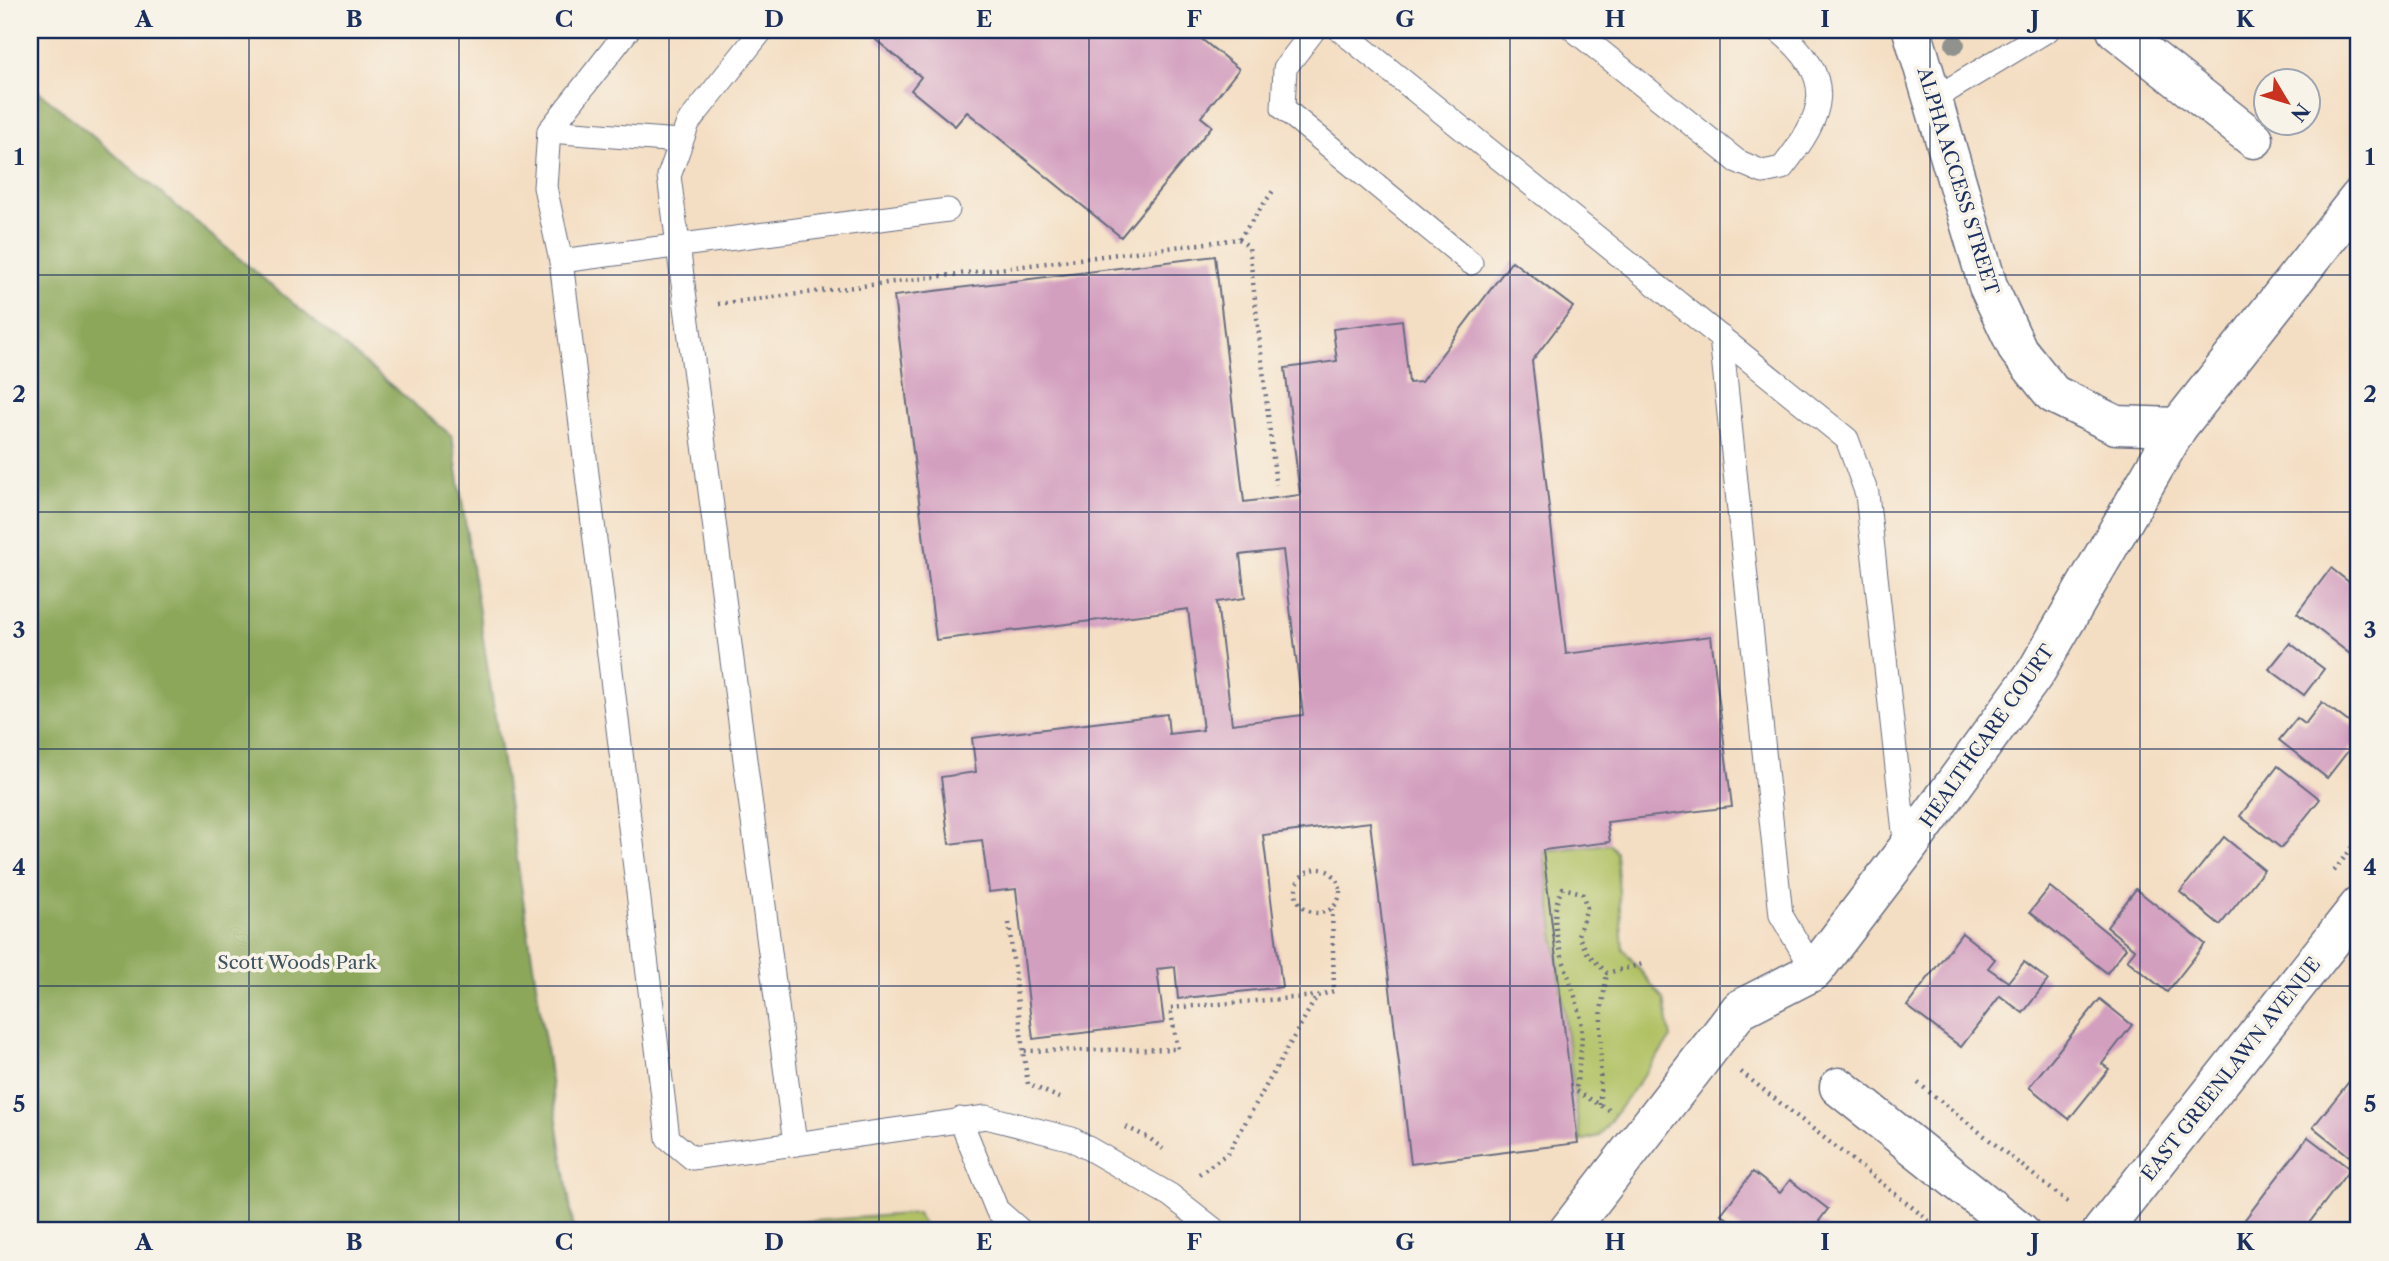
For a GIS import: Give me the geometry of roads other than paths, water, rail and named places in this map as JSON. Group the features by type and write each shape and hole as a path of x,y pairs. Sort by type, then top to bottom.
{"street":[{"name":"ALPHA ACCESS STREET","path":"1913,30 1987,286 2018,350 2053,394 2116,425 2178,427"},
{"path":"2116,30 2254,139"},
{"name":"HEALTHCARE COURT","path":"1568,1231 1740,1009 1814,971 2036,672 2178,427 2359,198"},
{"name":"EAST GREENLAWN AVENUE","path":"2102,1231 2359,906"},
{"path":"1839,1087 2021,1231"}],"lane":[{"path":"628,30 549,131 545,187 561,261 668,1138 692,1158 986,1117 1072,1139 1170,1195 1216,1231"},
{"path":"762,30 688,123 679,141 669,176 795,1144"},
{"path":"1314,30 1285,68 1283,108 1471,262"},
{"path":"1340,30 1847,439 1867,494 1906,850"},
{"path":"1574,30 1737,161 1763,172 1782,168 1806,137 1820,109 1817,76 1793,41 1778,30"},
{"path":"1932,100 2048,30"},
{"path":"549,131 679,141"},
{"path":"561,261 948,210"},
{"path":"1721,337 1781,915 1814,971"},
{"path":"960,1119 997,1210 1021,1231"}],"park label":[{"name":"Scott Woods Park","path":"297,962"}]}
